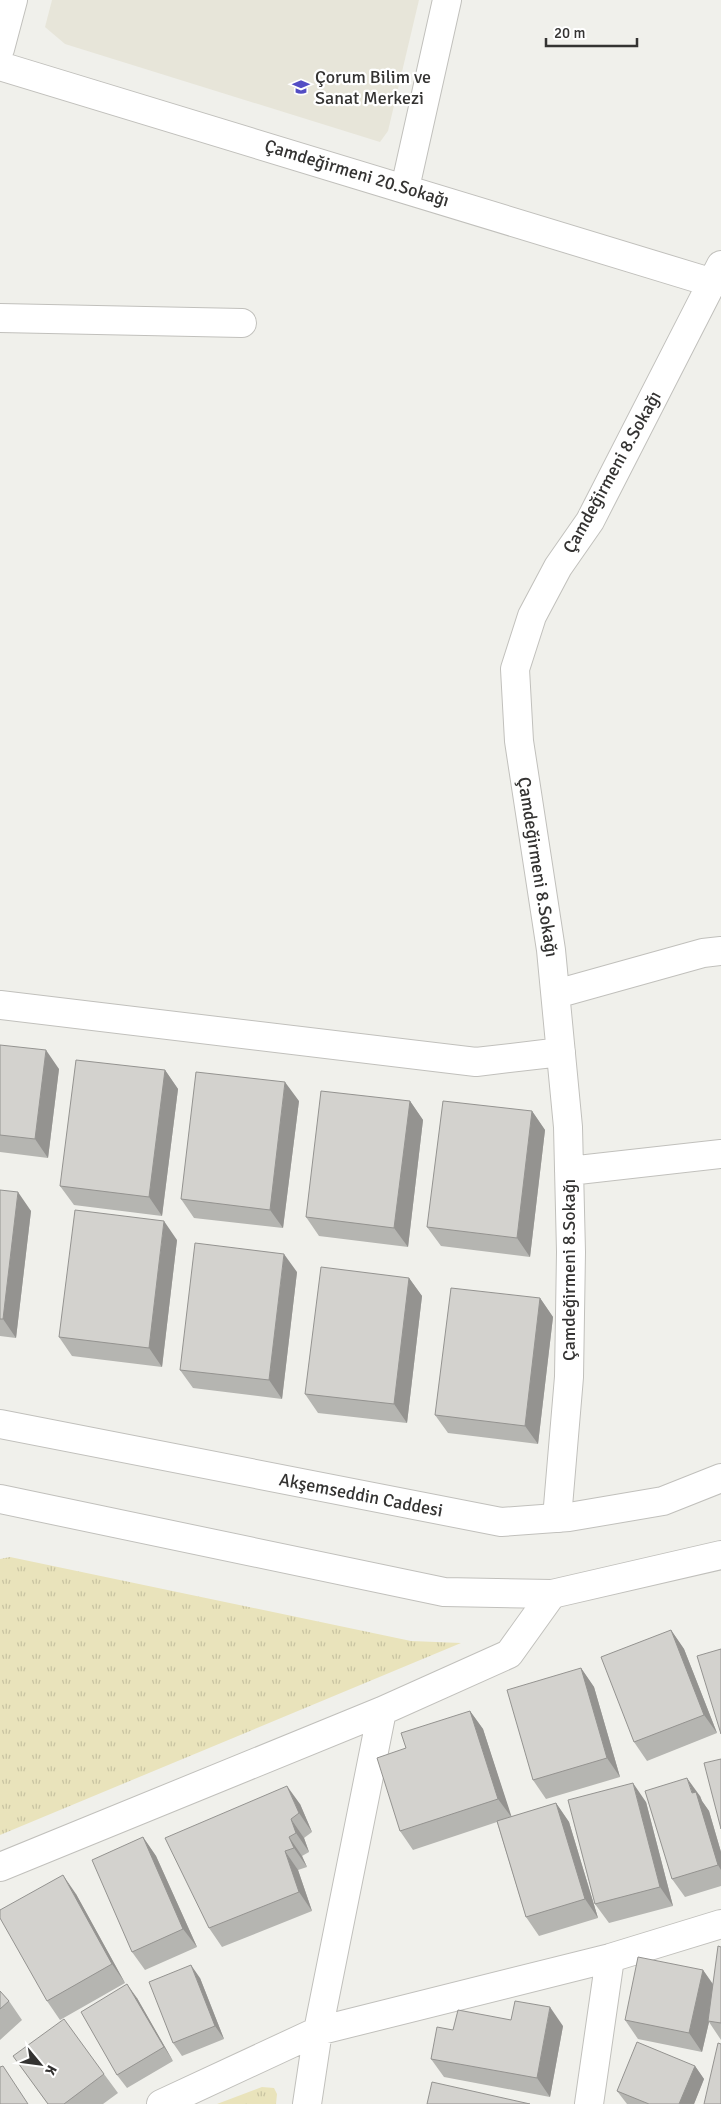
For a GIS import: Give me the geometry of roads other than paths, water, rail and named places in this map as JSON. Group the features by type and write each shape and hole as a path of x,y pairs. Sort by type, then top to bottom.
{"street":[{"path":"0,49 13,0"},
{"path":"405,188 447,0"},
{"name":"Çamdeğirmeni 20.Sokağı","path":"0,66 405,188 717,274"},
{"name":"Çamdeğirmeni 8.Sokağı","path":"557,1518 569,1376 571,1252 568,1127 552,950 519,741 515,669 532,616 558,567 590,521 717,274"},
{"path":"0,318 242,323"},
{"path":"556,994 703,953 721,951"},
{"path":"0,1005 476,1062 561,1052"},
{"path":"569,1171 721,1154"},
{"name":"Akşemseddin Caddesi","path":"0,1424 501,1522 557,1518 663,1501 721,1478"},
{"path":"0,1499 444,1592 552,1594 721,1555"},
{"path":"0,1867 382,1711 509,1654 552,1594"},
{"path":"307,2104 318,2031 382,1711"},
{"path":"161,2104 318,2031 610,1958 721,1924"},
{"path":"588,2104 610,1958"}],"place":[{"name":"Çorum Bilim ve Sanat Merkezi","path":"301,87"}]}
